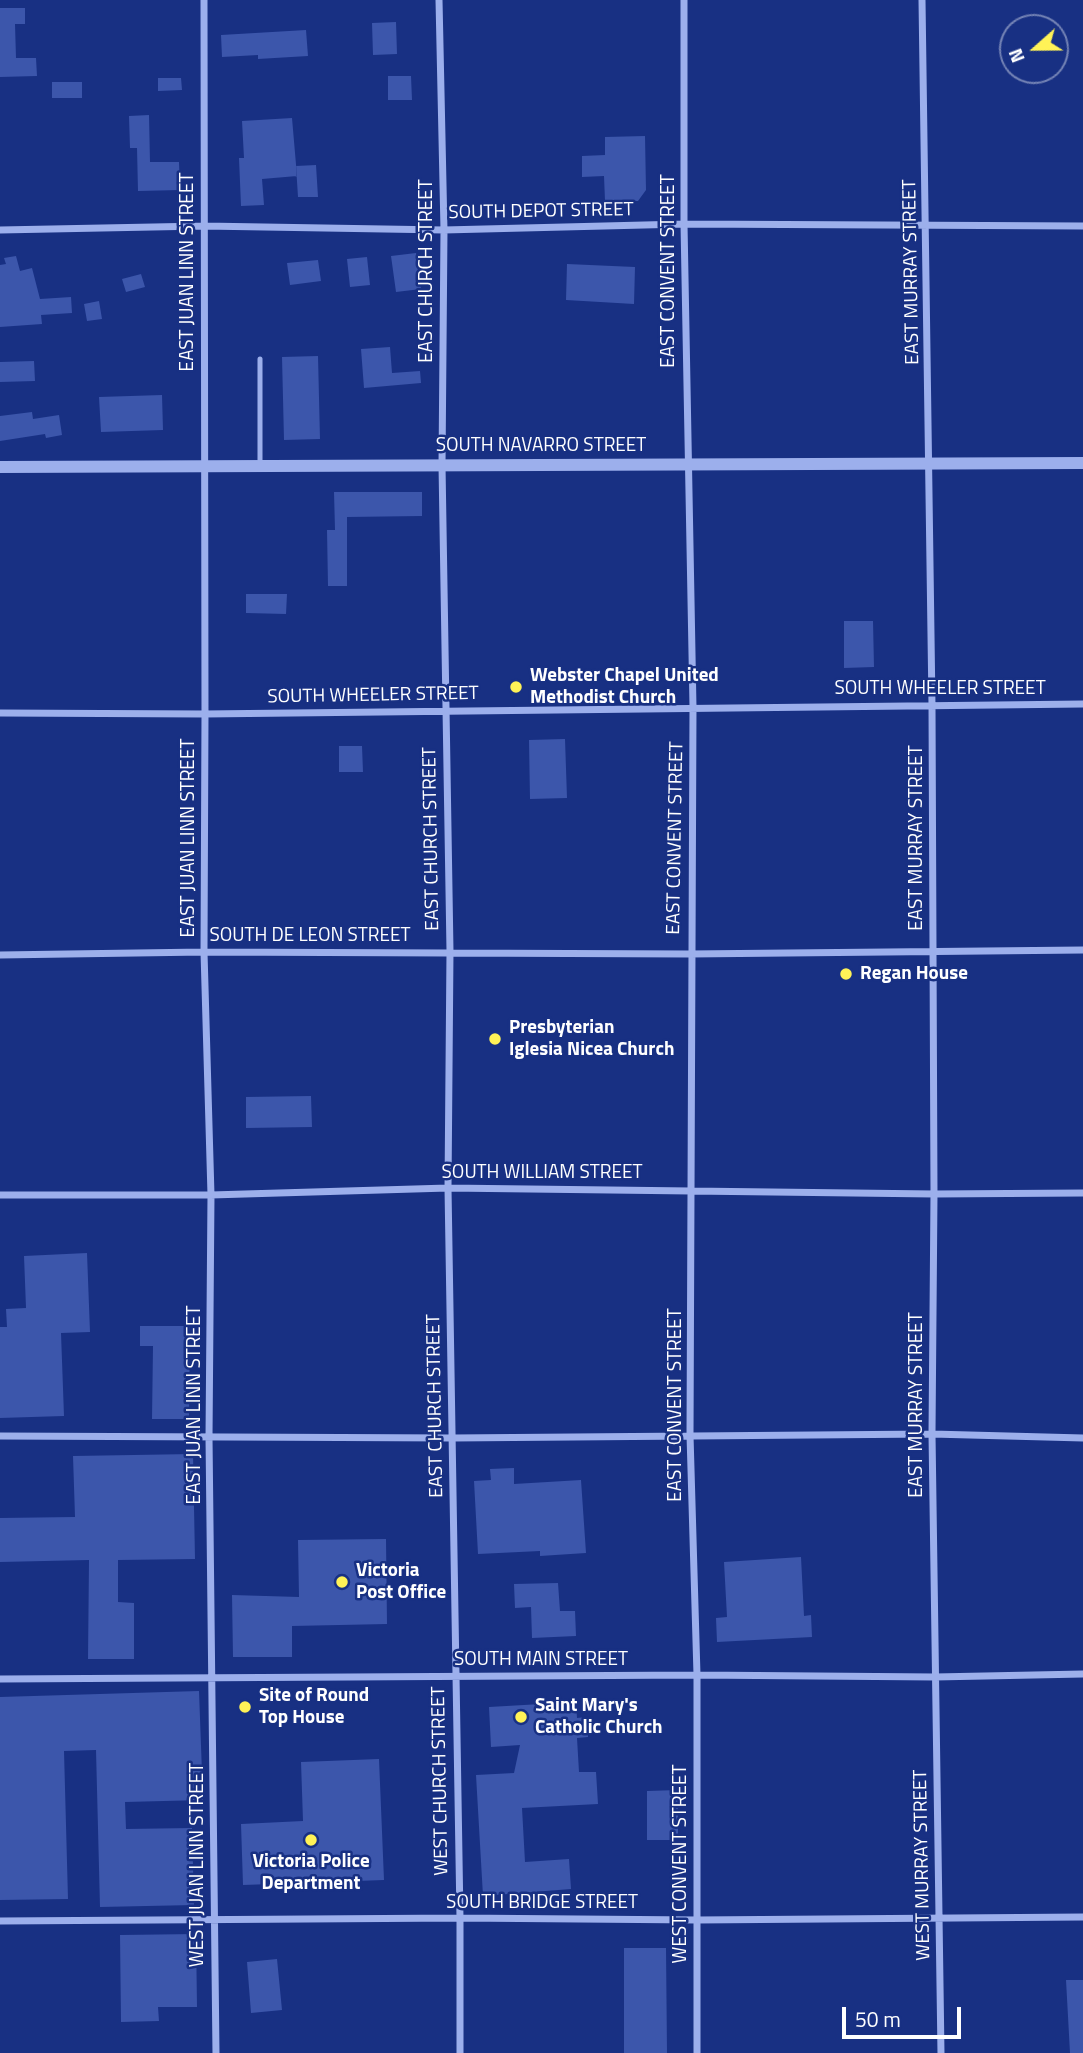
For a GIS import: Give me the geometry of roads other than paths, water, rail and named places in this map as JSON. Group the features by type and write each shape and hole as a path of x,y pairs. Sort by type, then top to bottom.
{"street":[{"name":"EAST JUAN LINN STREET","path":"204,0 204,952 211,1195 209,1437 212,1677"},
{"name":"EAST CHURCH STREET","path":"439,0 444,230 442,466 450,951 447,1188 455,1677"},
{"name":"EAST CONVENT STREET","path":"684,0 687,465 693,707 690,954 691,1435 697,1675"},
{"name":"EAST MURRAY STREET","path":"922,0 932,705 932,1434 935,1677"},
{"name":"SOUTH DEPOT STREET","path":"0,230 204,226 444,230 684,225 1083,226"},
{"name":"SOUTH NAVARRO STREET","path":"0,467 1083,463"},
{"name":"SOUTH WHEELER STREET","path":"0,713 205,714 1083,704"},
{"name":"SOUTH DE LEON STREET","path":"0,955 450,951 690,954 1083,950"},
{"name":"SOUTH WILLIAM STREET","path":"0,1195 211,1195 447,1188 934,1194 1083,1193"},
{"path":"0,1436 453,1438 932,1434 1083,1438"},
{"name":"SOUTH MAIN STREET","path":"0,1679 697,1675 935,1677 1083,1674"},
{"name":"WEST CONVENT STREET","path":"697,1675 697,2053"},
{"name":"WEST JUAN LINN STREET","path":"212,1677 216,2053"},
{"name":"WEST CHURCH STREET","path":"455,1677 460,2053"},
{"name":"WEST MURRAY STREET","path":"935,1677 942,2053"},
{"name":"SOUTH BRIDGE STREET","path":"0,1922 1083,1917"}],"lane":[{"path":"260,359 260,466"}],"place":[{"name":"Webster Chapel United Methodist Church","path":"516,687"},
{"name":"Regan House","path":"846,974"},
{"name":"Presbyterian Iglesia Nicea Church","path":"495,1039"},
{"name":"Victoria Post Office","path":"342,1582"},
{"name":"Site of Round Top House","path":"245,1707"},
{"name":"Saint Mary's Catholic Church","path":"521,1717"},
{"name":"Victoria Police Department","path":"311,1840"}]}
